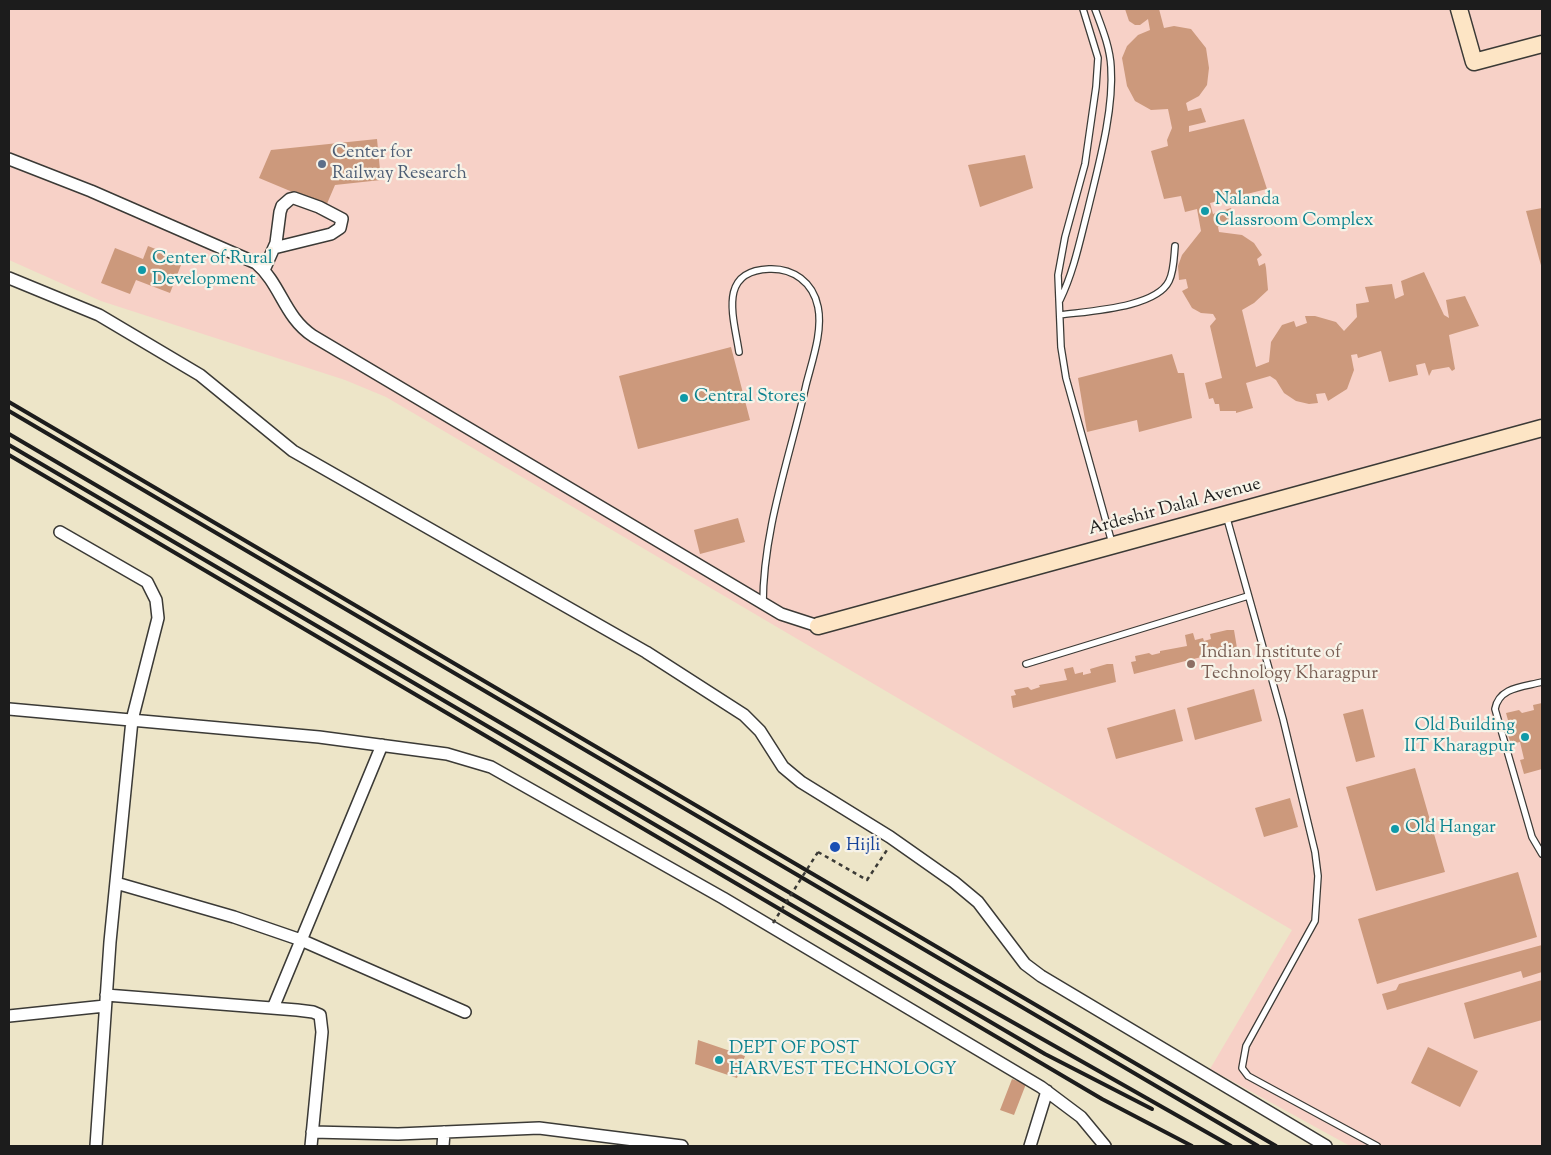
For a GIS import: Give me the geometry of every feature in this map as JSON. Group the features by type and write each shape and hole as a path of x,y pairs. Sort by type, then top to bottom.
{"street":[{"path":"1459,9 1474,62 1542,44"},
{"path":"9,159 91,191 256,263 264,270 286,309 299,327 306,332 763,604 781,614 818,626"},
{"path":"264,270 274,248 282,206 290,199 294,198 310,204 342,219 340,228 331,234 274,248"},
{"path":"9,278 99,315 200,375 293,451 646,652 744,715 760,730 783,767 801,782 894,840 954,882 978,902 1025,964 1040,976 1326,1146"},
{"name":"Ardeshir Dalal Avenue","path":"818,626 1542,428"},
{"path":"60,532 139,576 153,590 158,618 157,629 132,720 105,1001 96,1146"},
{"path":"9,709 318,736 447,754 491,767 511,776 723,898 1046,1091 1081,1117 1105,1146"},
{"path":"273,1008 382,745"},
{"path":"116,883 234,917 302,940 465,1012"},
{"path":"9,1016 105,1001 273,1008 313,1012 320,1015 322,1032 311,1146"},
{"path":"1030,1146 1046,1091"},
{"path":"312,1132 398,1134 539,1128 682,1146"},
{"path":"443,1146 444,1132"}],"lane":[{"path":"1083,9 1090,24 1098,58 1096,87 1085,164 1065,237 1058,275 1061,347 1066,378 1113,546"},
{"path":"1060,301 1070,281 1099,165 1109,99 1111,68 1109,50 1095,9"},
{"path":"1060,315 1138,302 1155,295 1170,280 1175,246"},
{"path":"739,352 732,303 732,290 737,282 748,275 762,270 781,269 799,277 809,285 818,305 817,334 767,543 763,574 763,604"},
{"path":"1226,515 1283,719 1315,852 1318,883 1315,921 1246,1046 1242,1068 1248,1076 1377,1146"},
{"path":"1026,664 1248,596"},
{"path":"1542,682 1503,692 1497,699 1495,709 1532,838 1542,854"}],"path":[{"path":"773,923 818,852 867,880 894,840"}],"shaded area":[{"name":"Indian Institute of Technology Kharagpur","path":"9,9 1542,9 1542,1146 1350,1146 1210,1069 1292,930 386,397 345,380 101,301 9,260"}],"building":[{"name":"Nalanda Classroom Complex","path":"1125,9 1159,9 1164,28 1174,26 1191,29 1206,48 1209,68 1207,85 1199,96 1186,103 1188,111 1201,108 1206,122 1189,126 1189,132 1244,119 1267,189 1210,203 1213,214 1231,208 1234,222 1218,227 1219,232 1242,235 1254,243 1262,255 1257,259 1259,266 1265,263 1268,290 1254,303 1242,310 1256,367 1269,362 1271,342 1282,325 1294,321 1296,327 1307,323 1305,316 1315,316 1336,322 1344,331 1357,317 1356,304 1369,302 1365,287 1392,284 1395,299 1404,295 1401,281 1424,272 1444,315 1449,318 1446,300 1465,296 1479,326 1449,335 1455,369 1452,371 1449,367 1432,370 1429,376 1425,363 1416,365 1418,375 1389,382 1381,351 1358,358 1357,354 1351,355 1354,370 1347,389 1328,401 1325,393 1316,394 1318,403 1309,404 1296,401 1284,393 1276,380 1270,376 1246,383 1253,408 1236,413 1236,411 1220,411 1219,404 1215,404 1213,398 1209,399 1205,383 1222,378 1210,326 1216,319 1213,314 1201,313 1192,308 1182,291 1188,288 1186,279 1179,280 1178,266 1182,255 1201,231 1197,209 1185,212 1181,196 1164,199 1151,151 1168,146 1167,140 1172,128 1168,109 1151,110 1135,101 1127,86 1122,58 1127,46 1138,35 1150,30 1148,19 1140,25 1135,25 1129,21"},
{"name":"Center for Railway Research","path":"377,139 381,180 335,185 326,206 259,178 271,150"},
{"path":"1025,155 1033,188 980,207 968,165"},
{"path":"1542,208 1542,269 1526,211"},
{"name":"Center of Rural Development","path":"148,246 183,260 170,293 136,280 130,294 101,283 115,248 143,259"},
{"name":"Central Stores","path":"731,347 750,420 638,449 619,376"},
{"path":"1172,354 1178,373 1184,373 1192,418 1139,432 1137,420 1087,432 1078,378"},
{"path":"738,518 745,542 700,554 694,530"},
{"path":"1234,630 1237,648 1134,674 1131,662 1136,661 1135,656 1149,653 1152,655 1160,653 1160,651 1187,646 1185,635 1193,633 1195,640 1203,638 1204,641 1211,639 1210,634"},
{"path":"1113,664 1116,682 1013,708 1011,696 1016,695 1014,690 1028,687 1031,690 1040,687 1039,685 1067,680 1064,669 1073,667 1075,674 1083,672 1083,675 1091,673 1090,669"},
{"path":"1254,689 1262,721 1195,740 1187,708"},
{"name":"Old Building IIT Kharagpur","path":"1542,703 1542,769 1524,774 1520,760 1524,759 1520,742 1511,744 1507,732 1511,731 1506,713 1519,710 1522,713 1534,710 1533,705"},
{"path":"1175,709 1183,741 1116,759 1107,728"},
{"path":"1363,709 1375,757 1356,762 1343,714"},
{"name":"Old Hangar","path":"1415,768 1445,872 1376,891 1346,787"},
{"path":"1290,798 1298,827 1264,837 1255,808"},
{"path":"1518,872 1537,937 1377,984 1358,919"},
{"path":"1542,945 1542,972 1523,978 1521,971 1387,1010 1382,994 1396,990 1399,984"},
{"path":"1542,980 1542,1020 1474,1039 1464,1003"},
{"name":"DEPT OF POST HARVEST TECHNOLOGY","path":"698,1040 745,1056 737,1078 695,1064"},
{"path":"1428,1047 1478,1071 1460,1107 1411,1083"},
{"path":"1012,1079 1026,1084 1014,1115 1000,1110"}],"railway":[{"path":"9,402 1276,1146"},
{"path":"9,411 1258,1146"},
{"path":"9,434 940,981 1231,1146"},
{"path":"9,445 1045,1054 1152,1109"},
{"path":"9,455 1102,1099 1192,1146"}],"place":[{"name":"Center for Railway Research","path":"322,164"},
{"name":"Nalanda Classroom Complex","path":"1205,211"},
{"name":"Center of Rural Development","path":"142,270"},
{"name":"Central Stores","path":"684,398"},
{"name":"Indian Institute of Technology Kharagpur","path":"1191,664"},
{"name":"Old Building IIT Kharagpur","path":"1525,737"},
{"name":"Old Hangar","path":"1395,829"},
{"name":"Hijli","path":"835,847"},
{"name":"DEPT OF POST HARVEST TECHNOLOGY","path":"719,1060"}]}
